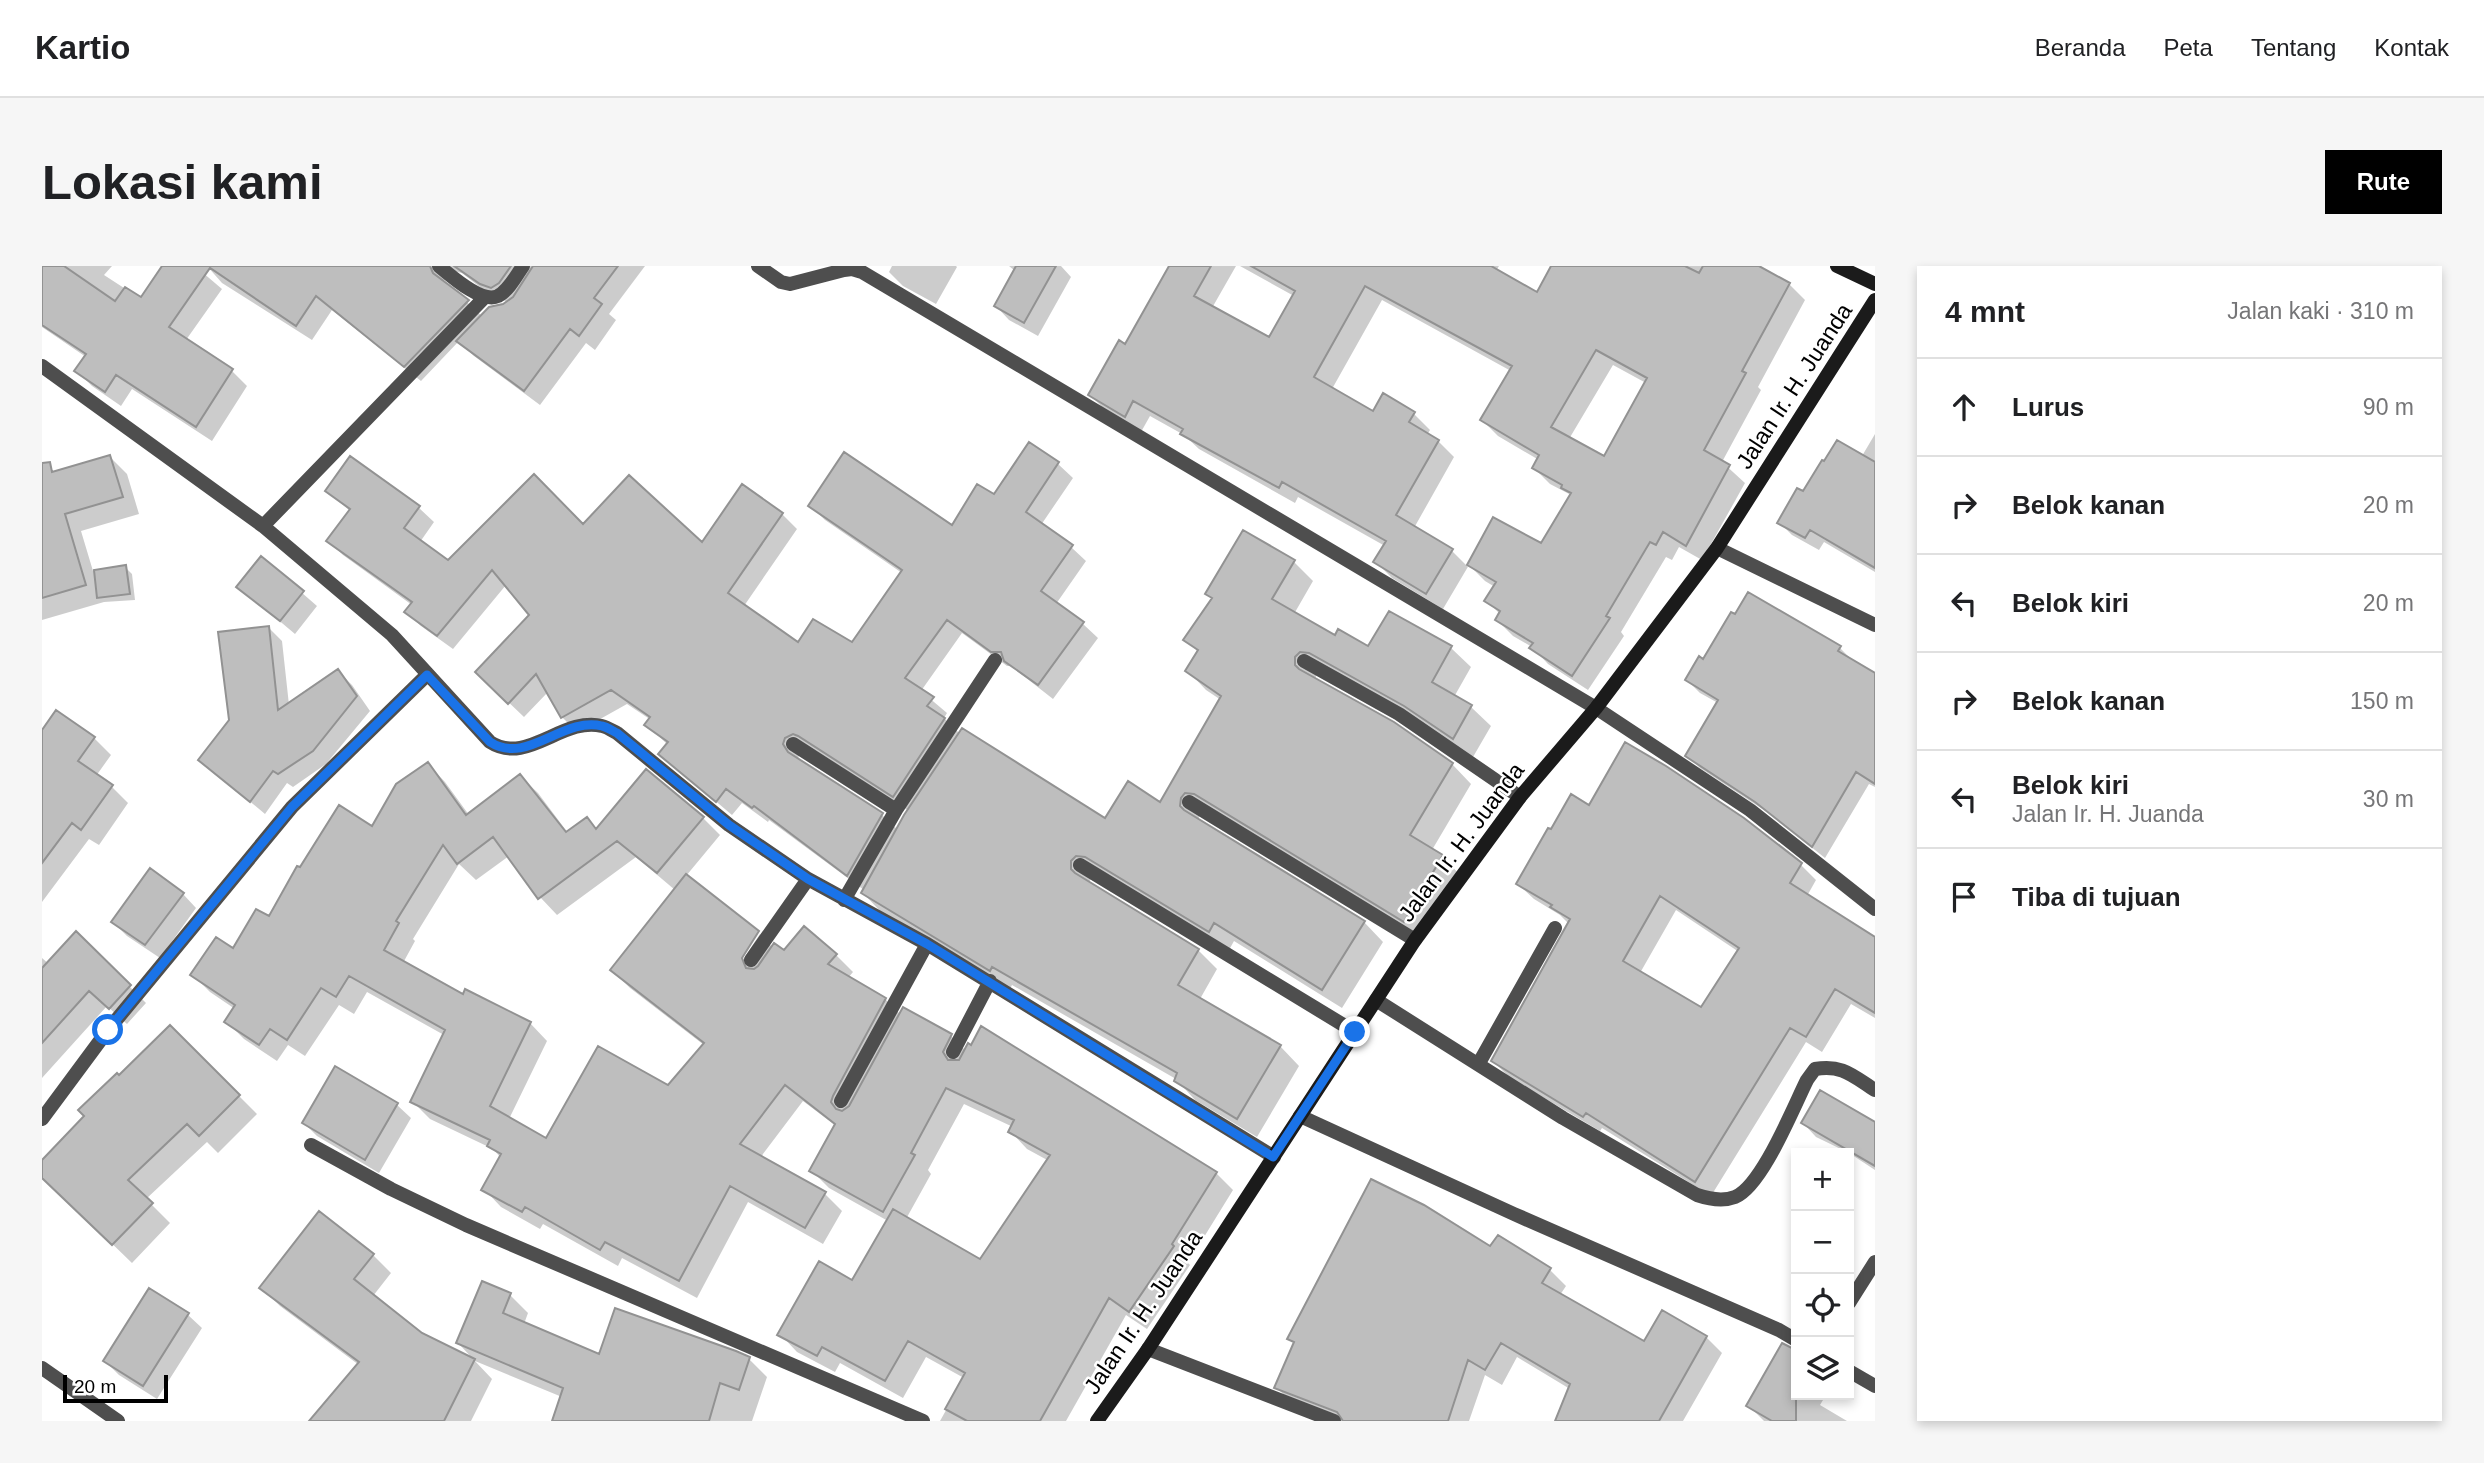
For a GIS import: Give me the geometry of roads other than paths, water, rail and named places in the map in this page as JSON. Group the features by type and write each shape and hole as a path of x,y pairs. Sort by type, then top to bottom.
{"main road":[{"name":"Jalan Ir. H. Juanda","path":"1837,266 1875,284"},
{"name":"Jalan Ir. H. Juanda","path":"1097,1421 1148,1349 1415,940 1520,797 1596,708 1717,548 1875,300"}],"street":[{"path":"439,266 462,285 485,298"},
{"path":"263,526 485,298 498,296 506,289 523,266"},
{"path":"758,266 781,282 790,284 844,270 862,272 1596,708 1749,810 1875,909"},
{"path":"42,366 263,526 392,635 490,742 501,749 515,750 588,725 602,726 617,733 729,825 808,879 927,944 1273,1157"},
{"path":"1717,548 1875,625"},
{"path":"844,900 896,810 995,660"},
{"path":"1304,661 1399,714 1520,797"},
{"path":"42,1119 108,1030 292,807 427,675"},
{"path":"793,744 896,810"},
{"path":"1189,802 1415,940"},
{"path":"1080,865 1355,1032"},
{"path":"751,960 808,879"},
{"path":"1479,1063 1555,928"},
{"path":"841,1101 927,944"},
{"path":"953,1052 990,982"},
{"path":"1376,1000 1563,1118 1697,1195 1714,1200 1736,1196 1759,1175 1815,1069 1843,1069 1875,1090"},
{"path":"1300,1116 1791,1337"},
{"path":"311,1145 466,1226 923,1421"},
{"path":"1854,1295 1875,1262"},
{"path":"1148,1349 1334,1421"},
{"path":"42,1368 118,1421"},
{"path":"1854,1374 1875,1386"}]}
